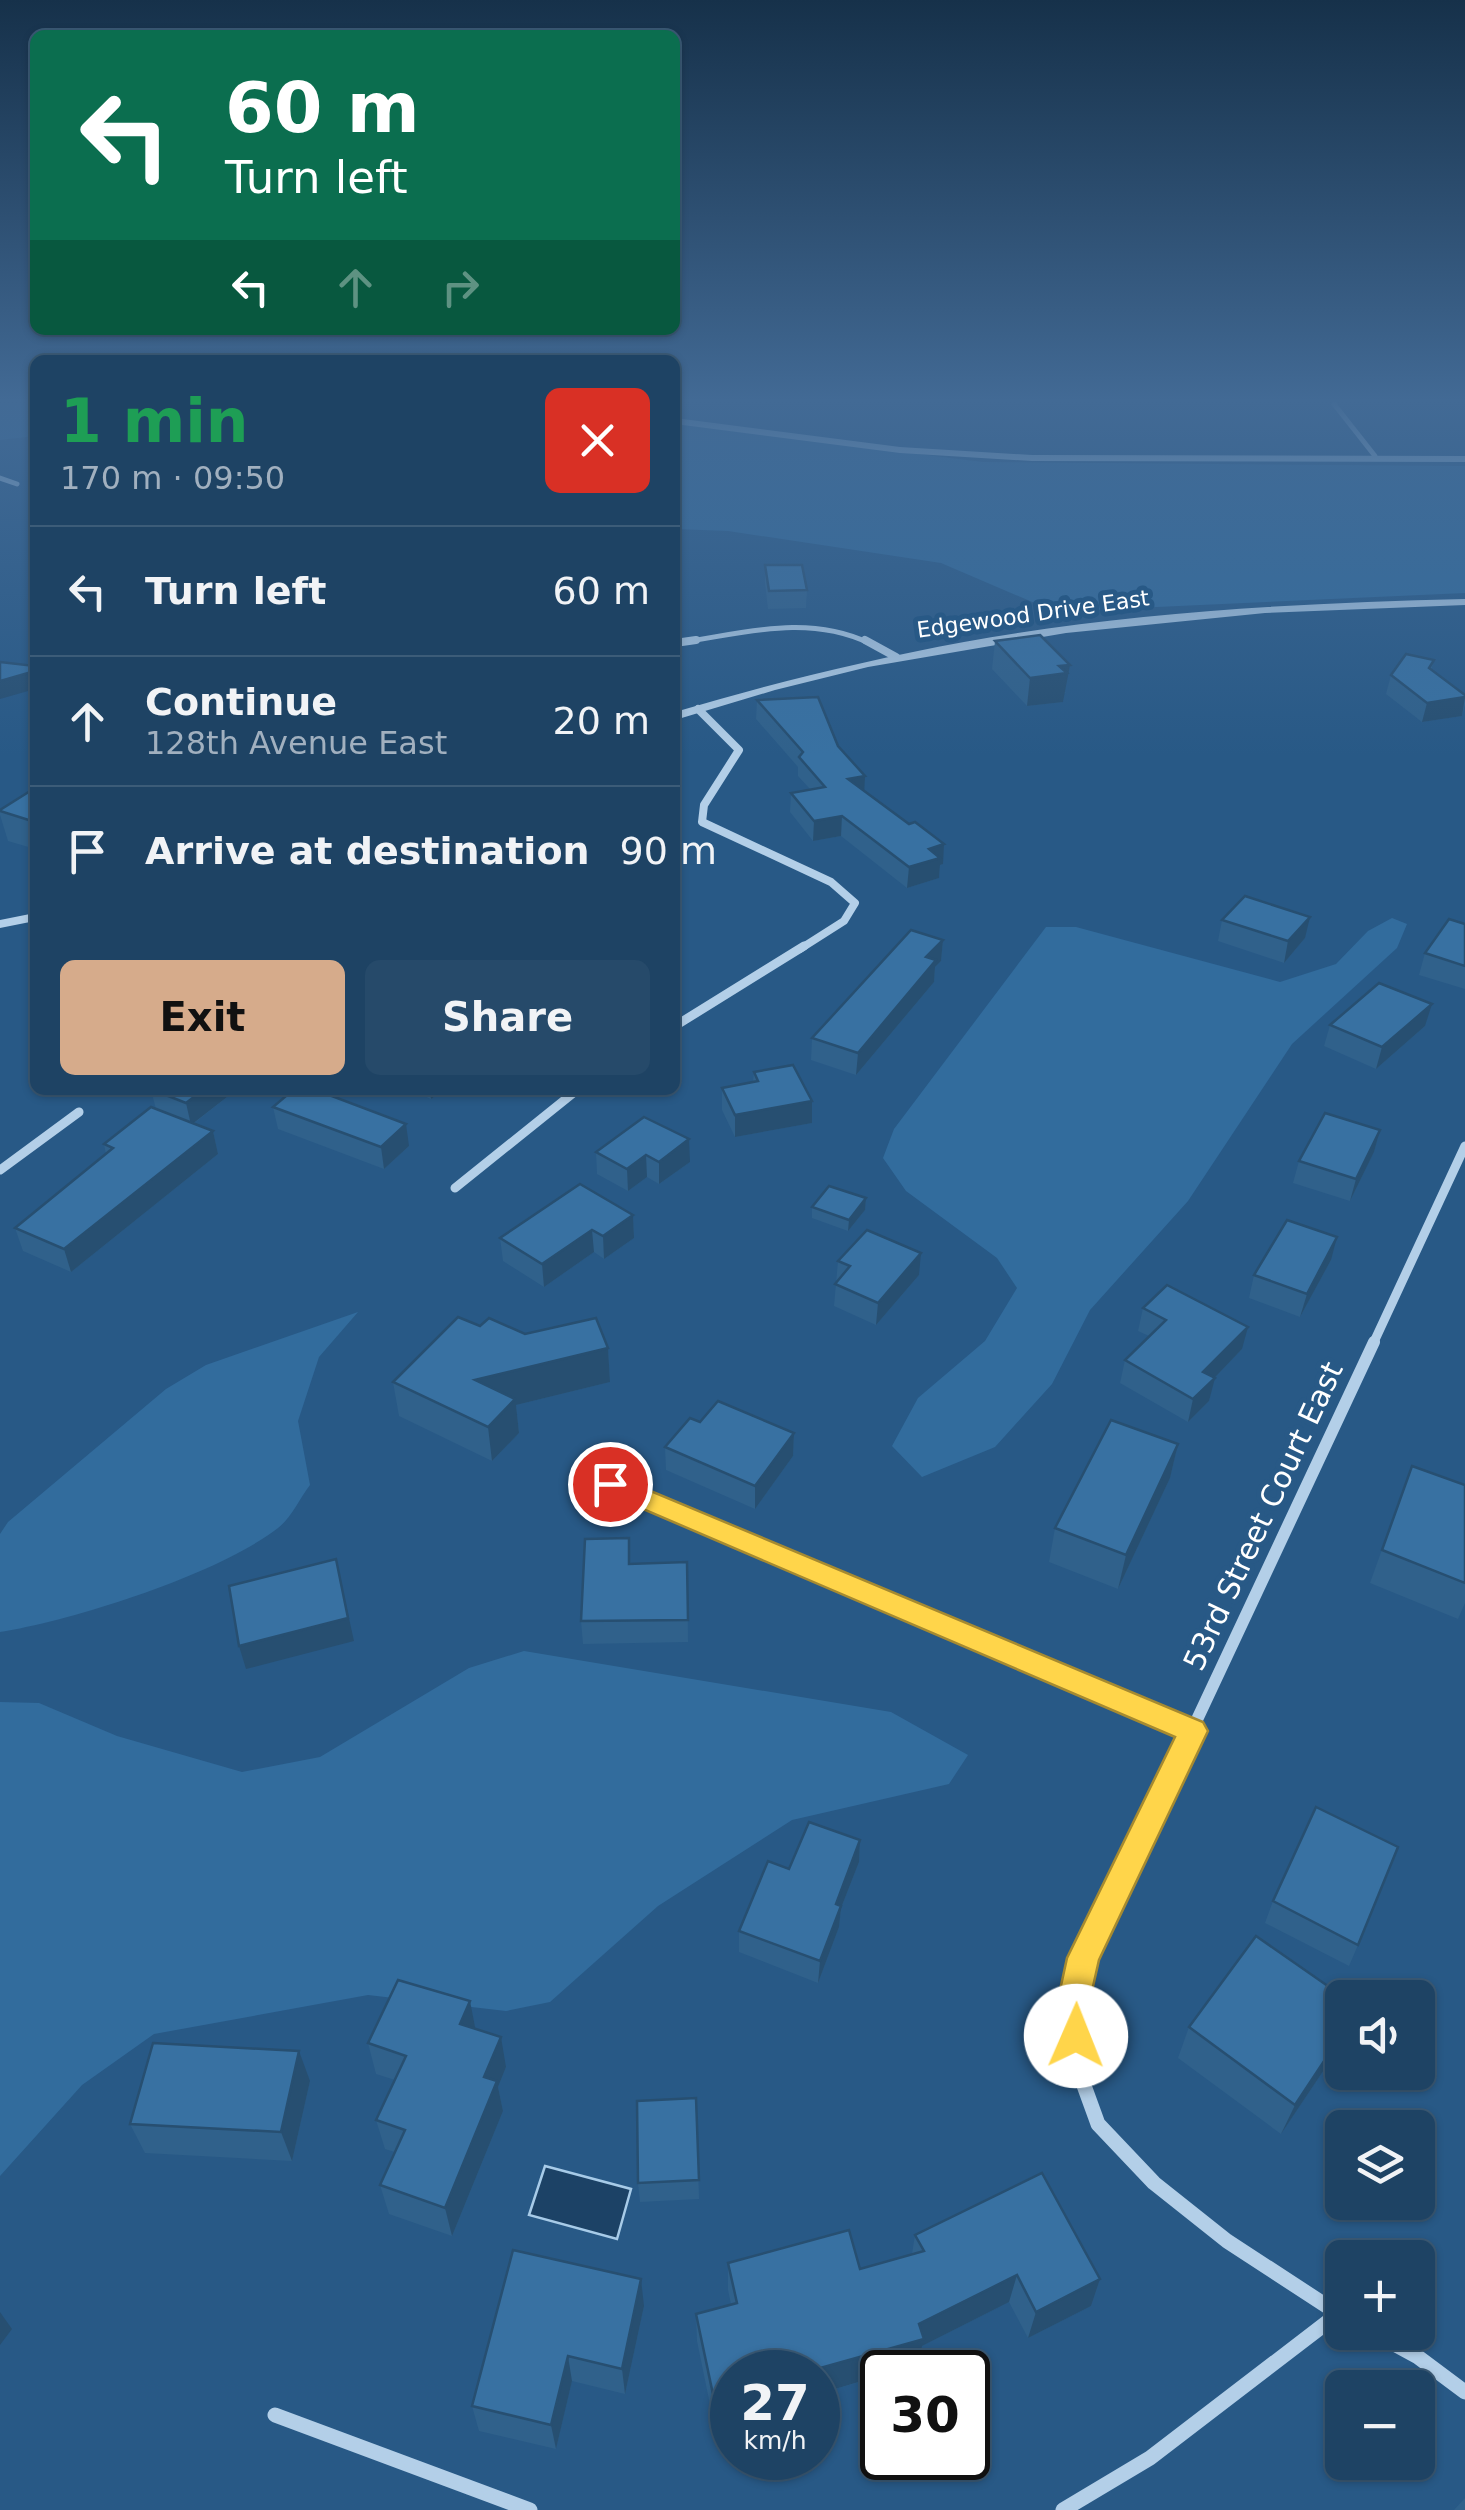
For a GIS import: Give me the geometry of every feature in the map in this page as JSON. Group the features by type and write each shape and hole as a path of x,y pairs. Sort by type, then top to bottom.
{"street":[{"name":"Edgewood Drive East","path":"680,714 896,657 1040,632 1284,608 1465,602"},
{"path":"680,642 754,628 809,624 856,634 896,657"},
{"path":"680,1023 823,935 844,920 855,903 848,892 823,878 702,822 704,805 739,750 698,709"},
{"path":"0,924 30,918"},
{"path":"455,1188 570,1095"},
{"path":"0,1170 80,1112"},
{"name":"53rd Street Court East","path":"1325,2305 1227,2241 1154,2184 1098,2124 1078,2068 1073,2004 1083,1958 1465,1146"},
{"path":"610,1484 1193,1731"},
{"path":"1063,2510 1150,2458 1325,2326"},
{"path":"1404,2350 1465,2392"},
{"path":"275,2415 530,2510"}],"shaded area":[{"path":"680,521 1465,521 1465,593 1091,610 1037,604 941,563 728,531 680,529"},
{"path":"1392,918 1407,924 1397,948 1292,1044 1188,1201 1090,1310 1052,1384 995,1447 922,1477 892,1446 918,1398 985,1341 1017,1288 997,1258 906,1191 883,1158 894,1129 1046,927 1076,927 1280,982 1336,964 1368,931"},
{"path":"358,1312 319,1357 298,1421 310,1485 283,1524 220,1562 145,1593 0,1632 0,1534 8,1522 166,1389 206,1365"},
{"path":"524,1651 891,1712 968,1755 949,1784 792,1820 658,1906 550,2002 506,2011 368,1995 154,2034 82,2085 0,2176 0,1702 39,1703 117,1736 242,1772 320,1757 469,1668"},
{"path":"545,2166 631,2189 617,2239 529,2215"}],"building":[{"path":"765,565 802,565 807,590 769,591"},
{"path":"1040,635 1070,665 1059,666 1067,673 1030,678 995,641"},
{"path":"1406,654 1434,660 1429,668 1465,697 1427,703 1391,675"},
{"path":"0,662 30,665 30,672 0,681"},
{"path":"818,697 838,746 865,776 848,779 909,824 915,822 944,844 929,849 940,858 909,867 842,816 814,821 791,793 825,787 799,757 803,752 757,700"},
{"path":"30,791 30,820 0,810"},
{"path":"1245,896 1310,917 1288,941 1222,920"},
{"path":"1449,919 1465,924 1465,966 1425,953"},
{"path":"911,930 943,940 926,957 936,960 858,1053 812,1038"},
{"path":"1379,983 1432,1004 1382,1047 1330,1025"},
{"path":"793,1065 812,1101 735,1115 722,1088 758,1081 754,1072"},
{"path":"166,1095 196,1095 186,1103"},
{"path":"287,1095 329,1095 406,1124 381,1147 273,1107"},
{"path":"151,1107 213,1131 64,1249 15,1228 113,1148 104,1144"},
{"path":"1325,1113 1380,1130 1356,1179 1299,1161"},
{"path":"644,1117 689,1139 659,1162 646,1155 627,1169 596,1152"},
{"path":"580,1184 633,1215 603,1236 592,1230 542,1264 500,1238"},
{"path":"829,1186 866,1198 849,1220 812,1207"},
{"path":"1287,1220 1337,1237 1307,1294 1254,1275"},
{"path":"867,1230 921,1253 878,1303 835,1284 850,1266 838,1261"},
{"path":"1167,1285 1248,1327 1203,1372 1215,1378 1193,1399 1125,1360 1166,1320 1143,1308"},
{"path":"458,1317 480,1326 489,1318 525,1334 596,1318 608,1348 475,1380 515,1399 488,1427 393,1382"},
{"path":"718,1401 794,1433 755,1486 665,1447 690,1418 700,1422"},
{"path":"1111,1420 1178,1444 1126,1555 1055,1528"},
{"path":"1412,1466 1465,1485 1465,1583 1382,1550"},
{"path":"629,1538 629,1564 687,1562 688,1620 581,1621 585,1539"},
{"path":"336,1559 348,1618 239,1646 229,1586"},
{"path":"1316,1807 1398,1847 1358,1945 1273,1901"},
{"path":"809,1822 860,1840 820,1961 739,1931 768,1861 789,1869"},
{"path":"1256,1936 1325,1984 1325,2060 1295,2105 1189,2027"},
{"path":"398,1980 470,2001 460,2024 501,2037 484,2077 497,2081 445,2208 380,2185 405,2130 376,2120 406,2056 368,2043"},
{"path":"153,2043 299,2051 281,2132 130,2124"},
{"path":"696,2098 699,2180 638,2183 637,2101"},
{"path":"1042,2173 1100,2279 1036,2312 1017,2275 919,2324 924,2339 885,2350 860,2350 860,2357 840,2362 840,2350 710,2350 710,2380 696,2314 737,2303 728,2263 849,2230 860,2269 924,2251 915,2235"},
{"path":"513,2250 641,2279 622,2369 568,2356 551,2425 472,2406"}],"route":[{"path":"610,1484 1193,1731 1083,1958 1073,2004 1076,2036"}]}
